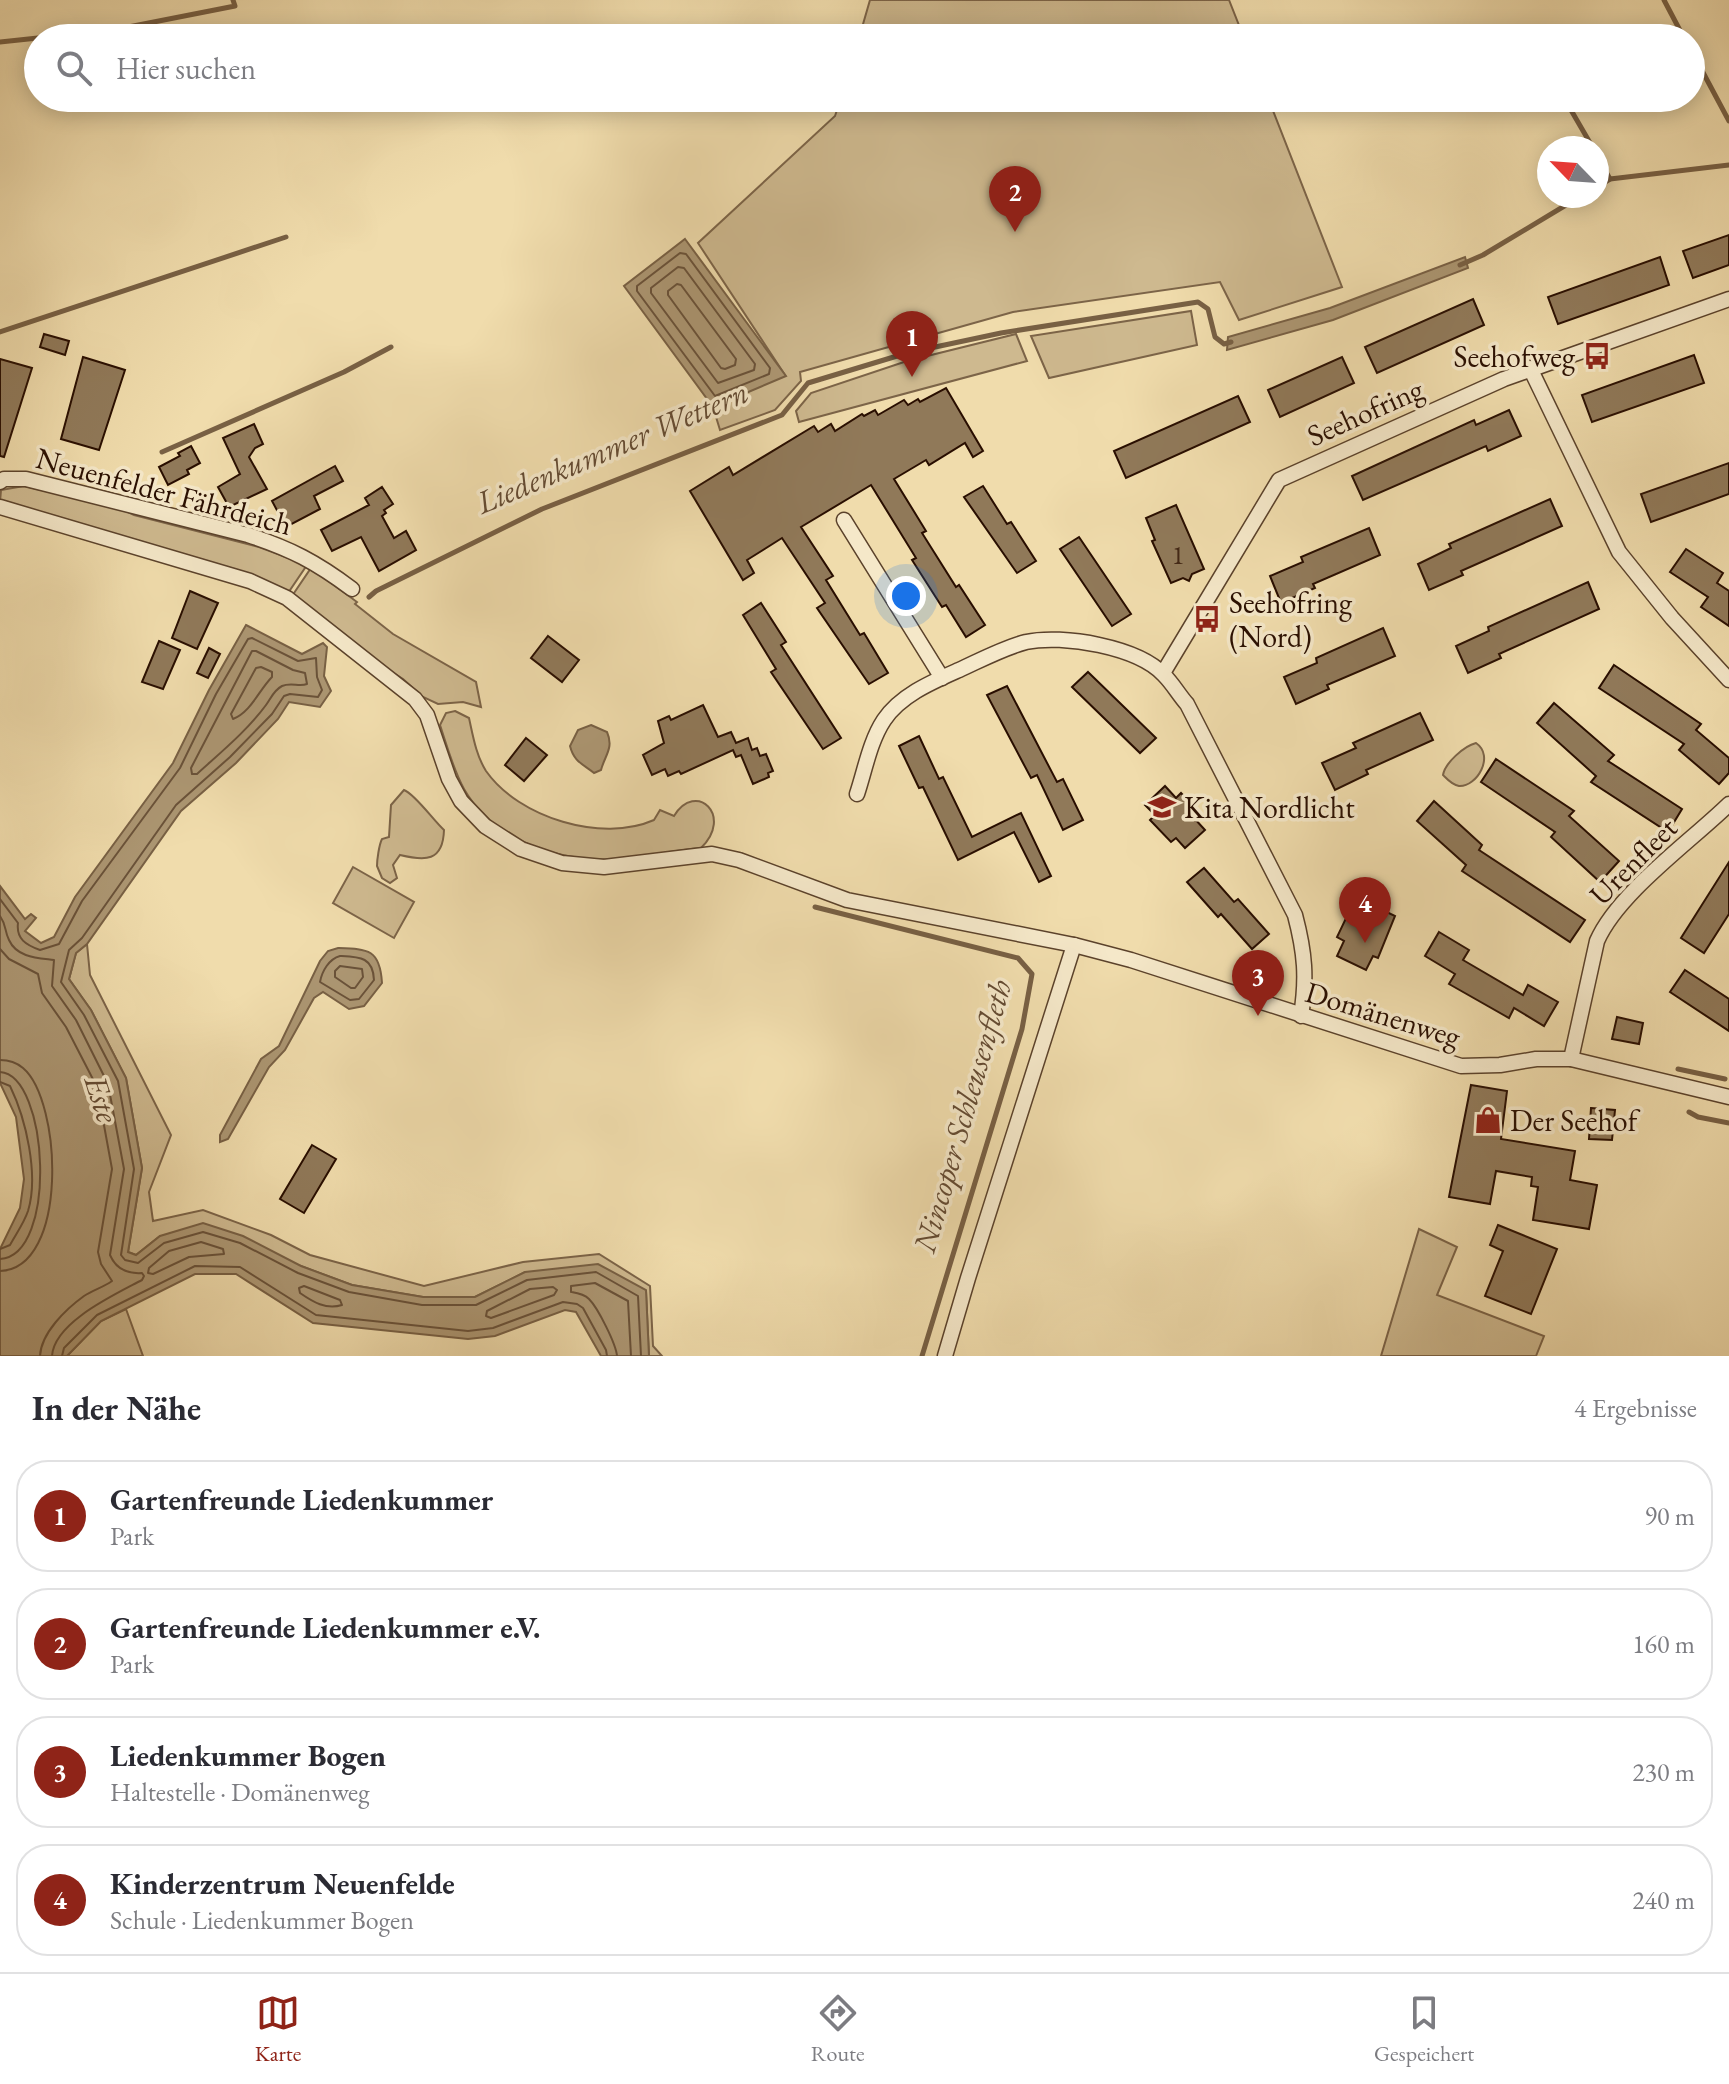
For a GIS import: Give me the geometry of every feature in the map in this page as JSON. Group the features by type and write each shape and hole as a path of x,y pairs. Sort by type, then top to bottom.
{"street":[{"name":"Seehofring","path":"1163,673 1279,480 1530,368 1729,299"},
{"path":"1530,368 1619,552 1672,618 1729,680"},
{"name":"Neuenfelder Fährdeich","path":"0,482 4,479 26,479 248,535 313,560 352,589"},
{"name":"Neuenfelder Fährdeich","path":"0,507 250,581 287,598 415,699 427,715 449,779 461,801 485,826 521,849 562,863 604,867 712,854 739,860 847,900 1074,945"},
{"path":"844,520 942,678"},
{"path":"857,794 874,740 884,720 901,701 942,678 1028,641 1070,639 1128,654 1163,673 1187,704 1295,915 1304,947 1306,984 1301,1016"},
{"name":"Urenfleet","path":"1571,1059 1603,926 1625,900 1729,804"},
{"path":"945,1356 1074,945"},
{"name":"Domänenweg","path":"1074,945 1131,960 1461,1066 1571,1059 1729,1097"}],"shaded area":[{"path":"870,0 1229,0 1238,24 863,24"},
{"path":"836,112 1273,112 1342,287 1239,320 1220,282 1013,312 800,372 801,381 775,410 720,430 713,407 785,375 698,243"},
{"path":"1191,311 1197,345 1049,378 1031,336"},
{"path":"1016,334 1027,361 799,422 796,411 811,393 907,361"},
{"path":"24,486 120,508 134,515 259,547 307,565 288,593 0,502 1,490"},
{"path":"311,568 393,634 476,682 481,707 463,702 438,704 423,697 292,596"},
{"path":"455,711 469,718 477,752 486,771 519,802 540,813 563,822 610,829 654,820 660,810 674,816 692,801 701,802 713,814 710,836 701,848 631,858 576,857 532,846 493,823 477,808 464,789 440,725 446,713"},
{"path":"1476,743 1484,755 1484,763 1477,776 1466,785 1450,782 1443,775 1447,765"},
{"path":"404,790 444,830 443,841 431,857 400,855 393,865 397,878 390,883 382,878 377,866 378,852 382,839 389,837 391,805"},
{"path":"353,867 414,902 394,938 333,903"},
{"path":"87,944 90,975 171,1135 149,1192 153,1221 203,1210 271,1235 310,1255 424,1286 523,1262 599,1254 650,1286 653,1346 662,1356 649,1356 646,1291 525,1272 475,1297 423,1297 352,1285 301,1266 160,1236 136,1255 128,1252 142,1168 126,1078 91,1010 69,979 76,953"},
{"path":"1419,1229 1457,1247 1437,1295 1544,1336 1536,1356 1381,1356"},
{"path":"126,1309 143,1356 67,1356 101,1321"}],"water":[{"path":"685,239 786,376 713,407 624,286"},
{"path":"1465,257 1468,268 1333,320 1227,350 1228,337 1330,308"},
{"name":"Este","path":"246,625 302,654 323,643 327,647 324,676 331,691 320,707 289,702 278,719 236,763 181,811 87,944 76,953 69,979 91,1010 126,1078 142,1168 128,1252 136,1255 160,1236 203,1223 243,1236 301,1266 352,1285 423,1297 475,1297 525,1272 598,1264 646,1290 649,1356 601,1356 576,1312 565,1310 495,1336 468,1339 313,1323 236,1274 195,1274 101,1321 67,1356 0,1356 0,1249 20,1208 24,1179 16,1117 0,1083 0,886 25,919 31,914 36,918 25,931 41,943 54,937 75,897 173,763"},
{"path":"591,725 607,732 610,743 601,770 594,773 576,759 570,746 578,730"},
{"path":"338,948 370,953 378,963 382,983 364,1006 349,1009 323,992 314,998 285,1050 269,1067 228,1139 220,1142 220,1135 261,1059 279,1046 320,961 328,951"}],"building":[{"path":"1729,235 1729,265 1693,278 1683,251"},
{"path":"1660,257 1669,285 1558,324 1548,297"},
{"path":"1473,299 1484,325 1377,373 1365,347"},
{"path":"44,334 69,341 65,355 40,347"},
{"path":"1694,355 1704,383 1592,422 1582,395"},
{"path":"83,357 125,370 99,450 61,439"},
{"path":"1342,357 1354,383 1280,417 1268,390"},
{"path":"0,359 32,368 4,457 0,456"},
{"path":"946,388 983,451 973,457 965,443 929,465 926,460 894,479 926,531 922,533 956,587 959,585 985,625 966,637 946,605 942,607 912,560 916,558 871,485 801,527 833,576 826,580 888,673 869,684 817,608 825,603 782,538 747,560 754,573 743,580 690,491 729,467 733,475 814,426 818,432 831,424 835,431 862,414 864,416 875,410 878,415 904,400 908,405 918,399 920,402"},
{"path":"1238,396 1250,422 1126,478 1114,451"},
{"path":"1509,410 1521,436 1488,451 1486,446 1363,500 1352,476 1474,420 1476,425"},
{"path":"254,424 263,444 255,448 249,457 267,489 229,507 218,487 240,474 223,438"},
{"path":"191,446 200,463 187,470 189,474 168,485 159,467"},
{"path":"1729,463 1729,494 1651,522 1641,494"},
{"path":"335,466 343,481 314,496 320,509 286,527 272,501"},
{"path":"983,486 1036,561 1017,573 964,497"},
{"path":"382,487 393,504 384,510 386,513 382,516 394,538 406,531 416,550 379,571 361,537 332,551 321,530 369,505 365,498"},
{"path":"1550,499 1562,526 1461,571 1463,575 1429,590 1418,564 1451,548 1449,544"},
{"path":"1176,505 1204,569 1192,574 1189,581 1183,578 1171,583 1152,541 1155,540 1146,518"},
{"path":"1369,528 1380,555 1313,584 1315,588 1281,603 1270,576 1303,562 1301,557"},
{"path":"1079,537 1131,614 1112,626 1060,549"},
{"path":"1686,549 1723,573 1717,583 1729,591 1729,626 1701,607 1708,597 1670,572"},
{"path":"1588,582 1599,609 1499,654 1501,658 1468,673 1456,646 1489,631 1488,627"},
{"path":"190,591 218,603 197,649 172,638"},
{"path":"761,603 786,642 781,645 841,738 823,749 771,672 776,669 743,615"},
{"path":"1383,628 1395,656 1327,685 1329,689 1296,704 1284,677 1317,663 1316,658"},
{"path":"548,636 579,660 562,682 531,658"},
{"path":"159,641 180,650 163,689 142,682"},
{"path":"209,648 220,654 208,678 197,673"},
{"path":"1614,665 1701,724 1696,730 1729,758 1729,773 1719,784 1679,750 1684,744 1599,688"},
{"path":"1088,672 1156,738 1140,753 1072,687"},
{"path":"1007,686 1057,782 1063,779 1083,820 1063,830 1037,775 1031,778 987,695"},
{"path":"1554,703 1614,755 1608,761 1682,809 1668,832 1591,782 1596,776 1537,723"},
{"path":"703,705 718,737 731,732 736,743 748,738 752,750 757,748 760,756 766,754 773,771 768,773 769,777 753,784 741,755 736,757 733,750 681,774 679,771 668,776 665,769 652,775 643,755 664,743 658,721 669,716 671,720"},
{"path":"1420,713 1433,740 1366,770 1368,774 1335,790 1322,763 1356,748 1353,743"},
{"path":"919,736 972,837 1021,813 1051,876 1039,882 1014,832 958,860 923,787 919,788 899,746"},
{"path":"526,738 547,755 524,781 505,765"},
{"path":"1496,759 1574,811 1569,816 1619,861 1600,882 1551,837 1555,832 1481,782"},
{"path":"1165,786 1176,798 1181,793 1200,813 1194,818 1205,830 1185,848 1176,838 1171,842 1150,820 1155,815 1145,805"},
{"path":"1434,801 1482,845 1479,850 1585,920 1570,942 1462,871 1466,865 1417,821"},
{"path":"1729,862 1729,914 1704,953 1681,938"},
{"path":"1204,868 1234,902 1238,899 1269,934 1252,949 1187,882"},
{"path":"1368,903 1395,916 1378,958 1373,956 1366,970 1337,956 1344,941 1337,937 1348,914 1360,920"},
{"path":"1439,932 1469,950 1463,960 1523,995 1528,985 1558,1002 1544,1026 1514,1008 1509,1018 1449,984 1455,974 1425,956"},
{"path":"1685,970 1729,999 1729,1031 1670,992"},
{"path":"1617,1017 1643,1023 1639,1044 1612,1039"},
{"path":"1471,1085 1507,1091 1501,1139 1575,1151 1570,1180 1597,1185 1589,1229 1533,1220 1538,1187 1531,1186 1532,1177 1496,1171 1490,1204 1449,1197"},
{"path":"1591,1108 1615,1110 1612,1140 1589,1139"},
{"path":"312,1145 336,1159 304,1213 280,1199"},
{"path":"1498,1225 1557,1249 1531,1314 1485,1296 1503,1251 1490,1245"}],"waterway":[{"path":"144,24 235,6 233,0"},
{"path":"1664,0 1677,24"},
{"path":"0,42 24,39"},
{"path":"1705,76 1729,121"},
{"path":"1572,112 1586,136"},
{"name":"Liedenkummer Wettern","path":"1609,180 1729,165"},
{"name":"Liedenkummer Wettern","path":"1460,265 1483,255 1561,208"},
{"path":"0,332 286,237"},
{"name":"Liedenkummer Wettern","path":"369,597 542,509 782,415 808,383 907,353 1001,333 1198,302 1208,309 1215,337 1224,344 1231,342"},
{"path":"162,452 344,372 391,347"},
{"name":"Nincoper Schleusenfleth","path":"815,907 1018,958 1032,974 1022,1029 922,1356"},
{"path":"1678,1069 1725,1079"},
{"path":"1689,1112 1698,1117 1729,1123"}],"place":[{"name":"Gartenfreunde Liedenkummer e.V.","path":"1015,232"},
{"name":"Seehofweg","path":"1597,356"},
{"name":"Gartenfreunde Liedenkummer","path":"912,377"},
{"name":"Seehofring (Nord)","path":"1207,619"},
{"name":"Kita Nordlicht","path":"1162,807"},
{"name":"Kinderzentrum Neuenfelde","path":"1365,943"},
{"name":"Liedenkummer Bogen","path":"1258,1016"},
{"name":"Der Seehof","path":"1488,1120"}]}
